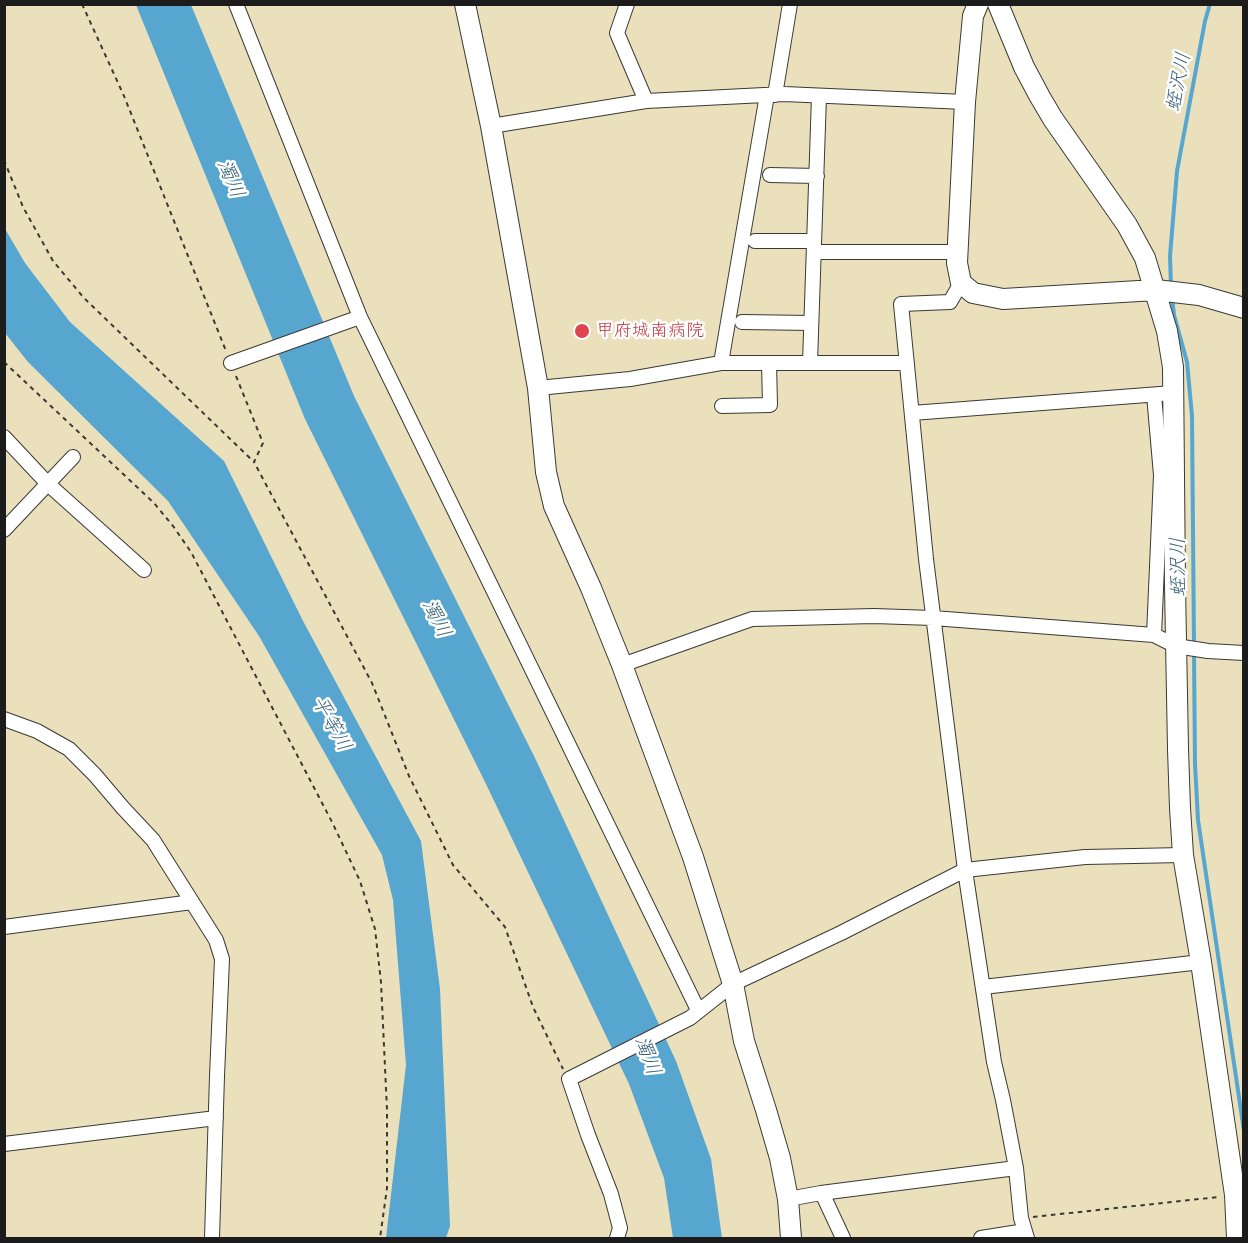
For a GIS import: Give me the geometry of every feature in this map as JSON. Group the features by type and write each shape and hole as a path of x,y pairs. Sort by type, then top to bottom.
{"street":[{"path":"236,4 355,319 694,1014"},
{"path":"465,4 491,126 538,388 546,472 554,506 622,665 693,857 733,984 744,1041 780,1158 788,1199 791,1239"},
{"path":"627,4 617,33 646,100"},
{"path":"721,363 790,4"},
{"path":"978,4 973,16 965,102 957,252 961,283 973,293 1003,299 1167,291 1199,295 1244,308"},
{"path":"998,4 1024,67 1040,97 1127,225 1167,291 1167,331 1173,367 1164,394 1166,456 1181,647 1180,808 1183,855 1202,962 1235,1195 1238,1239"},
{"path":"491,126 646,100 771,95 965,102"},
{"path":"810,363 819,96"},
{"path":"770,174 817,176"},
{"path":"755,241 814,247 957,252"},
{"path":"961,283 950,302 901,304 926,560 965,870 994,1062 1016,1168 1024,1229 981,1239"},
{"path":"236,361 355,319"},
{"path":"742,322 811,322"},
{"path":"538,388 630,379 721,363 907,363"},
{"path":"722,406 770,405 769,363"},
{"path":"912,413 1164,394"},
{"path":"4,437 48,484 144,570"},
{"path":"1154,635 1161,475 1166,456"},
{"path":"5,528 73,457"},
{"path":"622,665 752,619 874,616 933,618 1154,635 1181,647 1244,653"},
{"path":"4,719 37,731 69,748 153,840 216,940 222,959 212,1239"},
{"path":"617,1239 620,1228 611,1194 588,1135 574,1076 694,1014 733,984 841,933 965,870 1085,857 1183,855"},
{"path":"4,927 192,902"},
{"path":"983,987 1202,962"},
{"path":"4,1144 216,1118"},
{"path":"788,1199 1016,1168"},
{"path":"822,1193 843,1239"}],"path":[{"path":"82,4 124,96 176,229 236,361 263,443 254,462"},
{"path":"4,160 23,207 53,261 76,289 254,462 372,683 409,776 453,866 505,927 533,1007 574,1076"},
{"path":"4,362 153,503 191,552 360,881 375,928 383,1016 387,1110 387,1188 381,1239"},
{"path":"1024,1229 1235,1195"}],"water":[{"name":"濁川","path":"136,5 191,5 354,396 535,758 676,1061 711,1159 722,1238 673,1238 664,1178 629,1084 486,784 305,419"},
{"name":"平等川","path":"4,227 25,263 70,322 224,461 302,619 421,841 440,989 450,1226 446,1238 386,1238 406,1065 393,900 382,855 259,636 168,501 28,362 5,333"}],"waterway":[{"name":"蛭沢川","path":"1171,287 1170,256 1177,171 1210,4"},
{"name":"蛭沢川","path":"1172,297 1174,315 1187,362 1192,416 1194,645"},
{"name":"蛭沢川","path":"1194,652 1198,820 1244,1131"}],"place":[{"name":"甲府城南病院","path":"582,331"}]}
